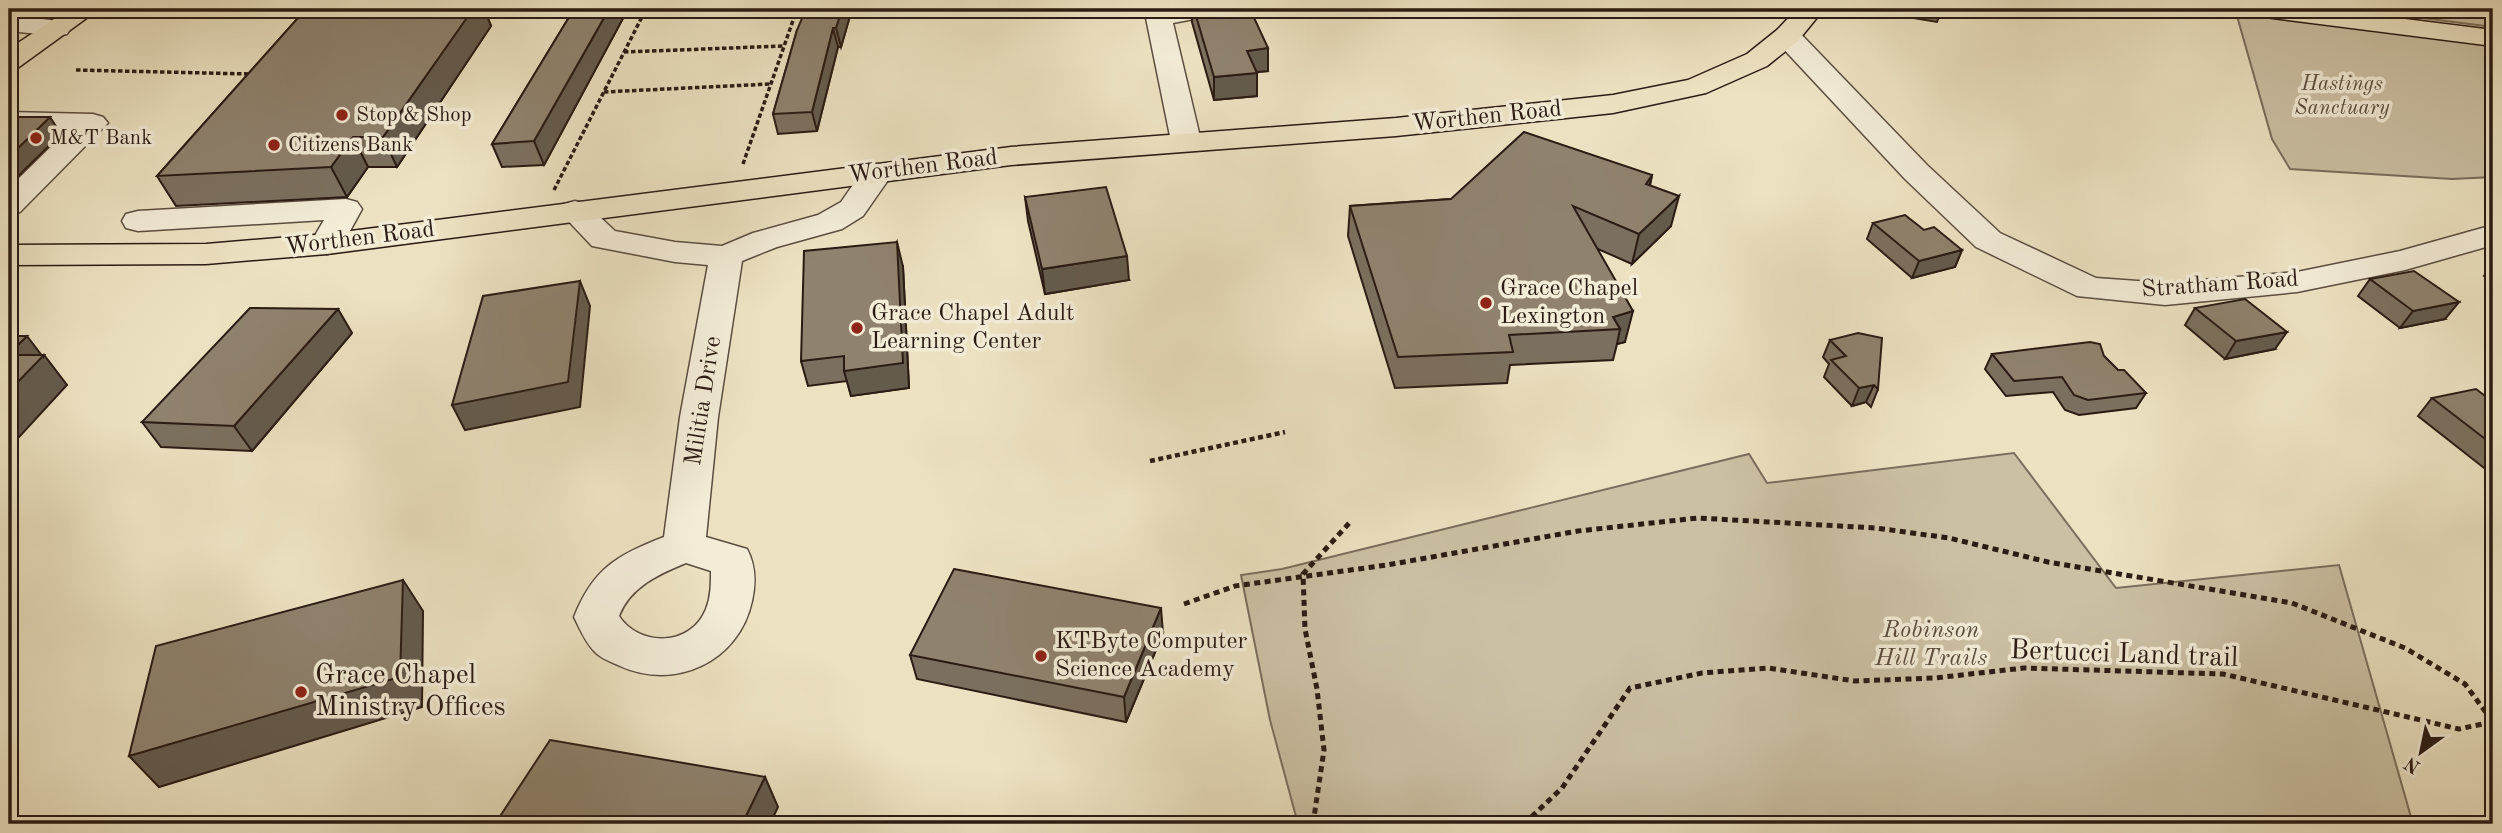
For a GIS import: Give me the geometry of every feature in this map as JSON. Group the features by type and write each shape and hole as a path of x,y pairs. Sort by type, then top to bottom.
{"main road":[{"path":"9,61 86,9"},
{"name":"Worthen Road","path":"9,255 206,254 327,244 564,201 877,173 1011,156 1396,127 1613,104 1696,87 1757,60 1787,36 1811,9"},
{"path":"2264,9 2493,38"}],"street":[{"path":"1186,141 1159,18 1206,9"},
{"path":"9,23 58,28"},
{"name":"Stratham Road","path":"1787,36 1916,172 1988,240 2089,288 2165,294 2297,282 2405,260 2493,235"},
{"path":"9,121 93,123 9,205"},
{"path":"564,201 590,229 604,239 653,249 726,256 765,240 830,222 852,209 877,173"},
{"path":"138,221 346,209 327,244"},
{"name":"Militia Drive","path":"684,546 699,417 726,256"}],"path":[{"path":"564,201 604,92 646,9"},
{"path":"743,165 797,9"},
{"path":"624,52 784,46"},
{"path":"76,70 250,74"},
{"path":"604,92 771,85"},
{"path":"1150,461 1285,432"},
{"path":"1184,604 1235,586 1303,574 1387,565 1578,531 1698,518 1876,528 1949,538 2048,562 2292,603 2405,648 2465,684 2493,722"},
{"path":"1313,824 1324,750 1317,689 1305,629 1303,574 1352,520"},
{"name":"Bertucci Land trail","path":"1524,824 1562,788 1630,688 1702,673 1768,668 1855,681 1935,678 2024,668 2223,674 2459,729 2493,722"}],"green space":[{"name":"Hastings Sanctuary","path":"2235,9 2265,9 2493,38 2493,177 2452,179 2290,169 2272,139"},
{"path":"2352,9 2493,9 2493,27"},
{"name":"Robinson Hill Trails","path":"2014,453 2116,588 2339,565 2413,824 1298,824 1270,720 1241,575 1282,569 1749,454 1767,483"}],"building":[{"name":"Stop & Shop","path":"306,9 473,9 383,137 353,137 331,167 157,176"},
{"path":"574,9 609,9 534,141 492,144"},
{"path":"806,9 842,9 836,28 833,28 812,112 773,114 797,30"},
{"path":"1194,9 1250,9 1268,48 1247,51 1257,73 1214,77"},
{"path":"9,117 50,117 9,157"},
{"name":"Grace Chapel Lexington","path":"1524,132 1652,175 1646,184 1679,196 1639,234 1573,206 1633,311 1613,317 1620,329 1509,335 1513,352 1398,357 1350,206 1451,199"},
{"path":"1106,187 1127,256 1042,269 1025,197"},
{"path":"1905,215 1924,230 1934,227 1962,250 1919,261 1873,223"},
{"name":"Grace Chapel Adult Learning Center","path":"897,242 903,363 844,371 844,356 801,361 804,251"},
{"path":"2414,271 2459,302 2413,311 2370,279"},
{"path":"580,281 568,382 452,405 483,296"},
{"path":"2245,299 2287,332 2236,341 2195,308"},
{"path":"250,308 338,309 234,426 142,422"},
{"path":"1858,333 1882,338 1878,389 1874,385 1859,388 1831,360 1846,356 1830,340"},
{"path":"9,336 27,336 9,354"},
{"path":"2090,342 2100,344 2104,356 2118,370 2124,370 2146,393 2088,400 2074,395 2062,377 2014,381 1992,354"},
{"path":"9,355 44,355 9,391"},
{"path":"2476,389 2493,402 2493,445 2432,398"},
{"name":"KTByte Computer Science Academy","path":"954,569 1161,608 1124,697 910,655"},
{"path":"403,580 400,677 129,756 156,646"},
{"path":"550,740 765,777 742,824 495,824"}],"place":[{"name":"Stop & Shop","path":"342,115"},
{"name":"M&T Bank","path":"36,138"},
{"name":"Citizens Bank","path":"274,145"},
{"name":"Grace Chapel Lexington","path":"1486,303"},
{"name":"Grace Chapel Adult Learning Center","path":"857,328"},
{"name":"KTByte Computer Science Academy","path":"1041,656"},
{"name":"Grace Chapel Ministry Offices","path":"301,692"}]}
